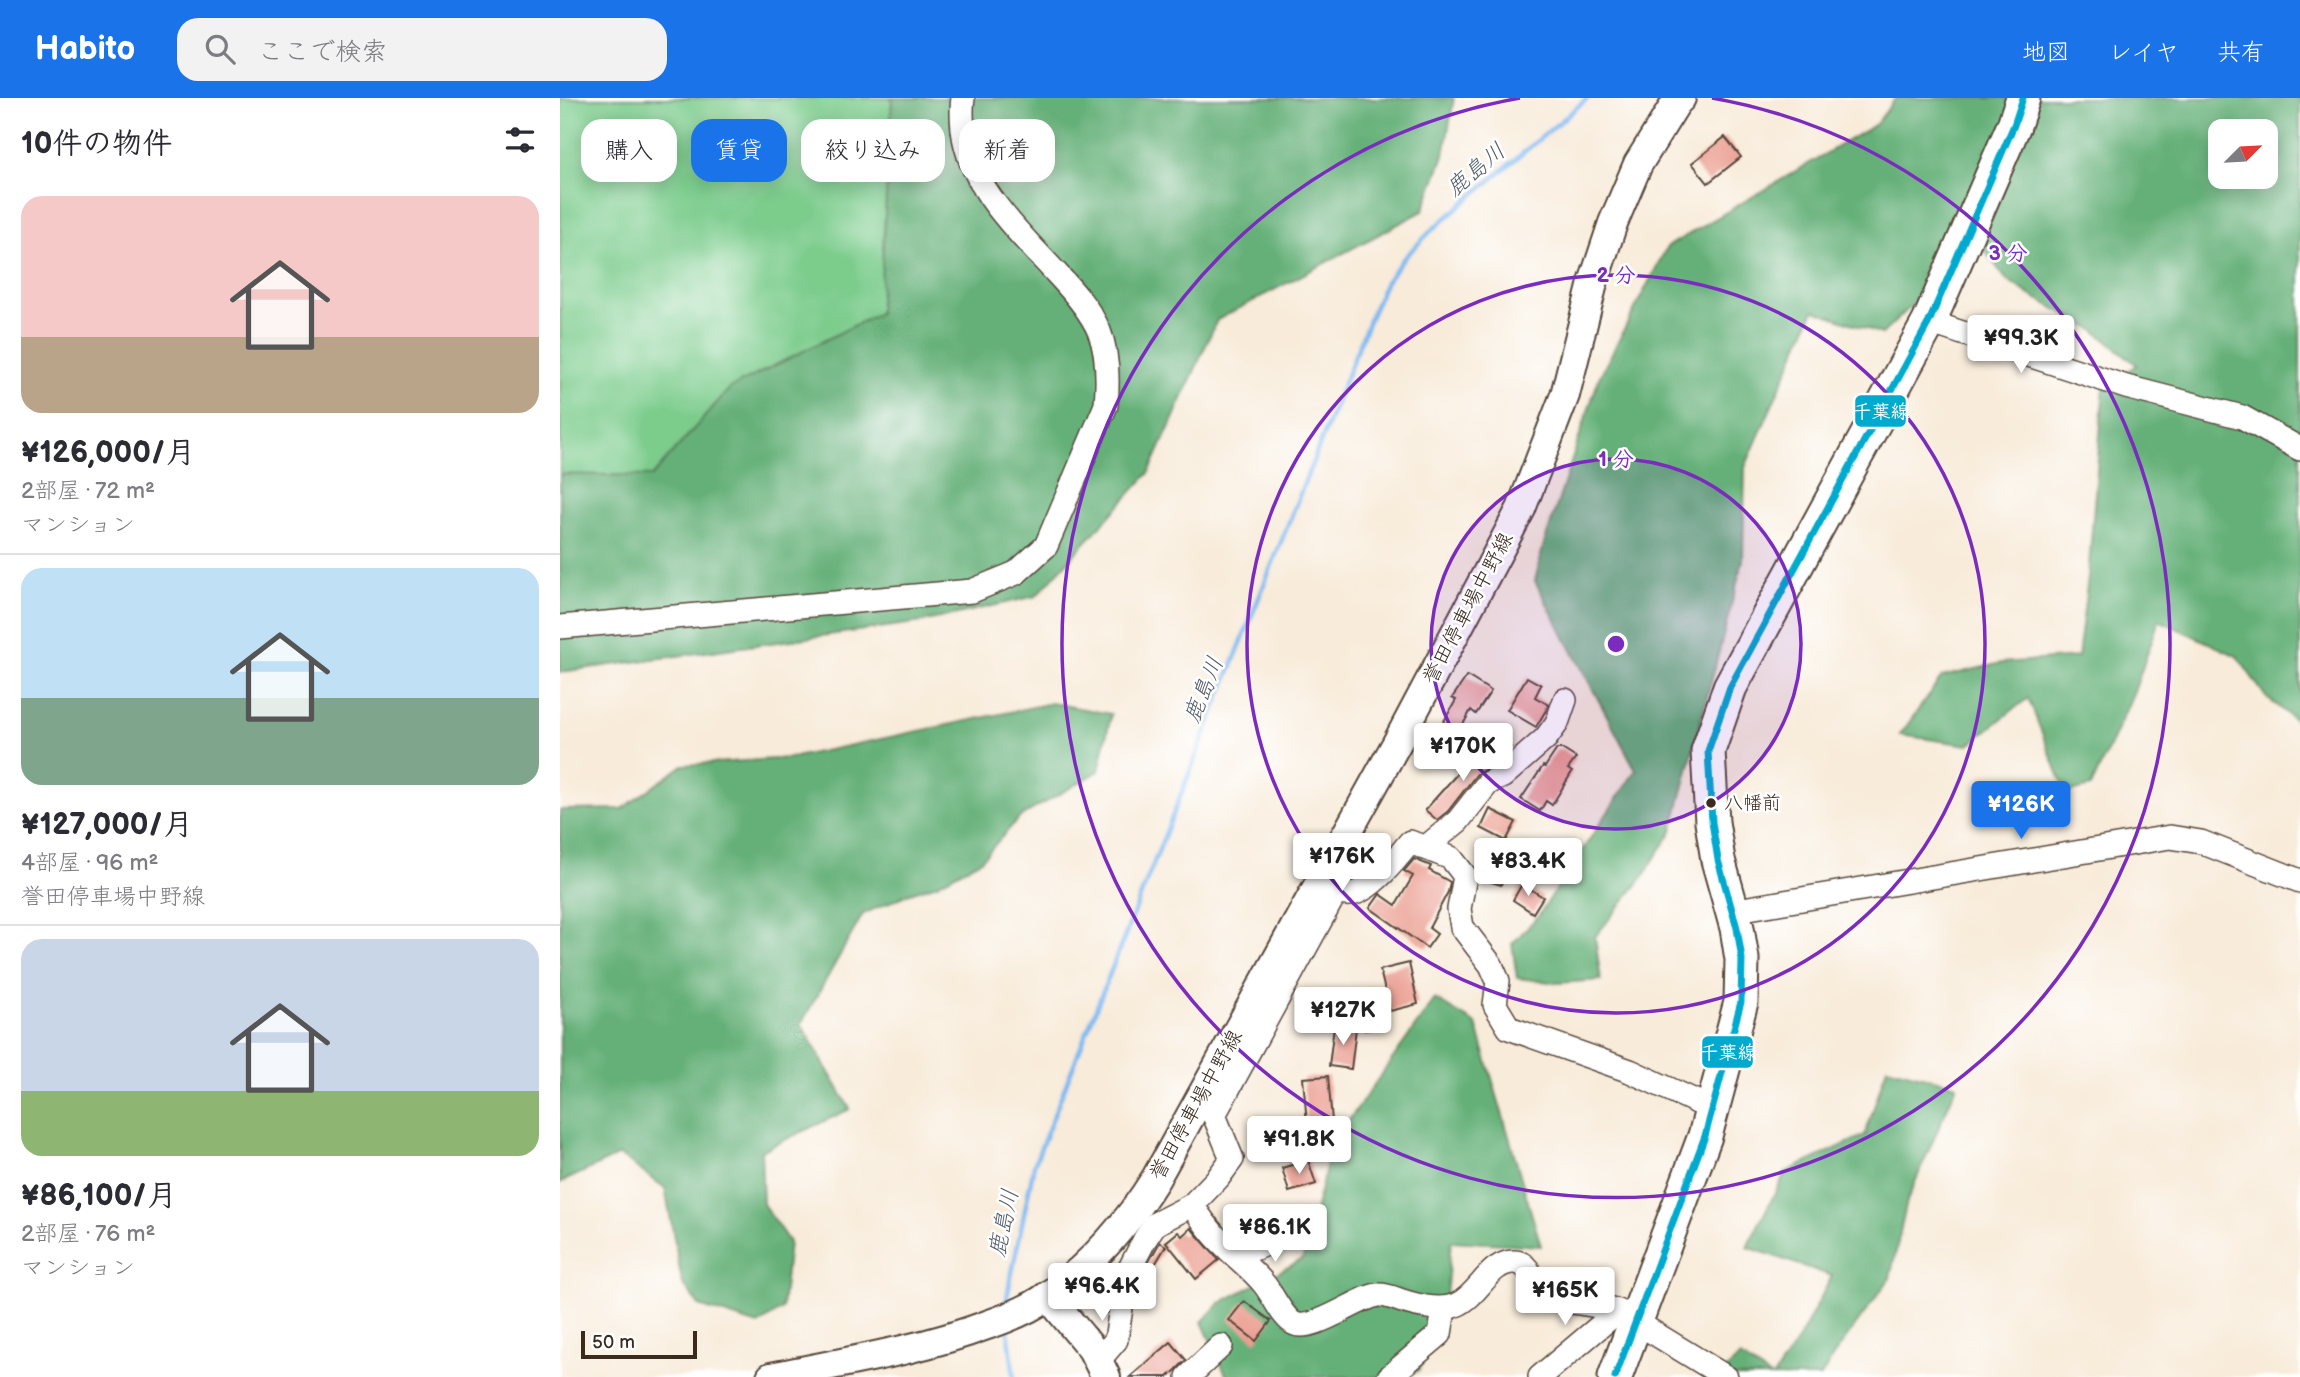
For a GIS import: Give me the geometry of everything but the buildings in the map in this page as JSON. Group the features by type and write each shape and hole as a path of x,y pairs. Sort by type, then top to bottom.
{"highway":[{"path":"1615,1377 1627,1317 1705,1136 1741,1003 1742,959 1718,860 1712,822 1708,751 1730,687 1930,322 2023,98"}],"main road":[{"name":"誉田停車場中野線","path":"771,1377 942,1341 1008,1317 1048,1296 1145,1218 1156,1178 1328,887 1398,741 1521,509 1565,395 1593,284 1613,223 1638,164 1675,103 1681,98"},
{"path":"1048,1296 1092,1349 1102,1369"}],"street":[{"path":"560,627 972,591 1016,573 1046,546 1106,405 1108,384 1105,362 1099,332 1084,306 998,208 978,177 965,145 961,108 963,98"},
{"path":"1930,322 2126,387 2242,417 2300,449"},
{"path":"1425,848 1458,821 1488,783 1503,776 1546,738 1557,723 1565,700"},
{"path":"1731,911 2170,837 2201,842 2300,881"},
{"path":"1102,1369 1115,1340 1126,1276 1145,1218 1192,1205 1231,1158 1214,1115 1328,887 1351,894 1368,886 1410,842 1451,858 1465,876 1459,909 1462,927 1492,965 1498,981 1495,1004 1509,1028 1630,1071 1712,1110"},
{"path":"1192,1205 1220,1241 1264,1283 1293,1322 1301,1325 1313,1324 1363,1300 1380,1295 1411,1304 1444,1308 1470,1298 1494,1270 1514,1262 1523,1264 1529,1270 1539,1294 1599,1304 1627,1317 1726,1377"},
{"path":"1236,1256 1268,1243 1293,1228"},
{"path":"1389,1377 1440,1334 1444,1308"},
{"path":"1539,1377 1627,1317"},
{"path":"1188,1377 1221,1346"}],"green space":[{"path":"560,98 935,98 939,119 801,119 801,182 945,182 945,149 983,344 560,523"},
{"path":"892,98 1454,98 1444,155 1423,211 1217,320 1149,473 1036,596 922,622 560,672 560,474 652,476 730,388 879,313 887,182 945,182 945,119 891,119"},
{"path":"1896,98 2300,98 2300,724 2266,697 2237,656 2159,620 2134,692 2091,787 2066,793 2028,698 1968,745 1900,735 1942,677 2001,663 2078,657 2088,577 2104,386 2137,365 2094,330 2006,279 1978,242 1882,334 1814,310 1745,467 1743,560 1672,831 1643,877 1595,937 1601,980 1558,983 1517,978 1512,944 1539,915 1636,770 1535,581 1543,547 1599,378 1667,247 1876,124"},
{"path":"1052,703 1111,714 1099,771 1020,817 981,860 937,884 863,914 801,1024 850,1109 761,1151 763,1204 789,1242 782,1309 758,1325 699,1306 682,1282 665,1188 619,1155 560,1183 560,810 622,809 683,765 790,758"},
{"path":"1435,999 1476,1024 1541,1246 1451,1241 1444,1320 1419,1370 1407,1377 1227,1377 1202,1322 1220,1303 1303,1259 1332,1144"},
{"path":"1887,1067 1957,1085 1907,1201 1890,1278 1821,1377 1773,1377 1801,1335 1832,1276 1747,1247 1786,1172 1865,1135"},
{"path":"1740,1357 1771,1377 1717,1377"}],"waterway":[{"name":"鹿島川","path":"1005,1307 1034,1165 1385,283 1403,259 1434,228 1588,98"},
{"name":"鹿島川","path":"1008,1329 1014,1377"}],"transit line":[{"name":"千葉線","path":"1615,1377 1705,1136 1741,1002 1742,959 1737,928 1718,860 1712,822 1708,751 1730,687 1929,322 2014,125 2023,98"}],"place":[{"name":"八幡前","path":"1711,803"}]}
